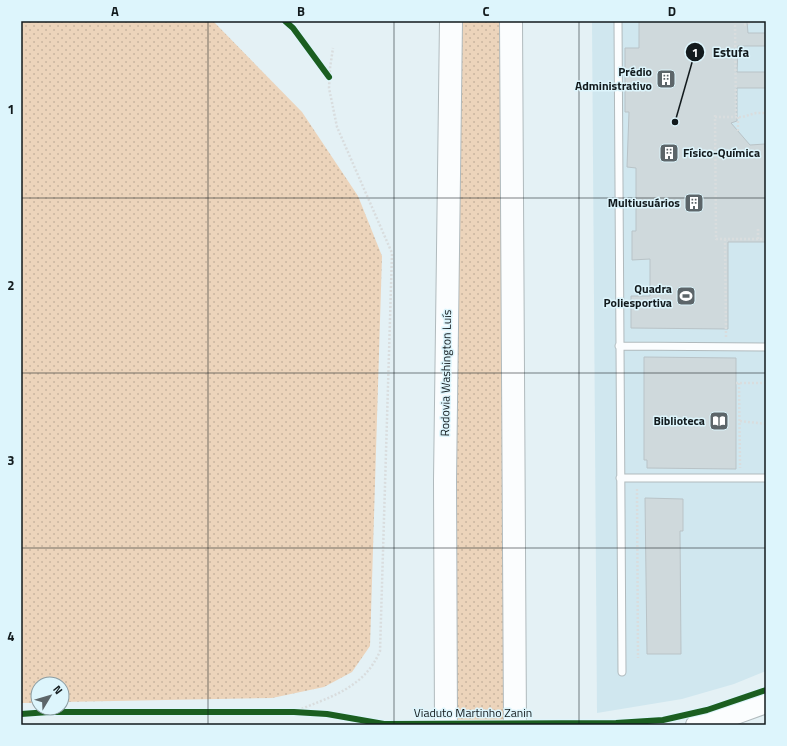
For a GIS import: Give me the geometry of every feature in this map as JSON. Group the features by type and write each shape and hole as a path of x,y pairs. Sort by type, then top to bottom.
{"highway":[{"name":"Rodovia Washington Luís","path":"446,725 445,481 450,21"},
{"path":"511,21 515,725"},
{"path":"511,173 516,33 518,21"}],"main road":[{"path":"696,725 730,716 766,703"}],"lane":[{"path":"618,21 622,672"},
{"path":"619,346 766,347"},
{"path":"620,478 766,478"}],"path":[{"path":"285,21 294,28 329,77"},
{"path":"736,21 736,117 738,131"},
{"path":"744,25 754,21"},
{"path":"294,712 356,683 371,669 380,651 392,253 337,126 332,107 329,77 333,48"},
{"path":"766,113 736,117 715,116 716,239 766,239"},
{"path":"758,229 758,239"},
{"path":"725,239 726,346"},
{"path":"740,478 738,383 766,383"},
{"path":"740,421 766,424"},
{"path":"637,478 638,658"},
{"path":"286,712 307,713"}],"shaded area":[{"path":"21,21 213,21 302,112 358,196 382,256 370,646 352,672 324,687 272,698 70,702 70,676 30,676 30,703 21,703"},
{"path":"460,21 502,21 506,725 454,725 453,482"},
{"path":"592,21 766,21 766,671 734,684 682,699 597,713"}],"building":[{"path":"639,21 747,21 748,33 766,33 766,46 738,46 737,72 766,72 766,88 737,88 737,121 731,123 750,145 765,144 766,242 728,242 728,329 631,328 631,296 650,296 650,259 632,260 632,231 636,231 636,168 627,167 629,112 625,112 625,48 639,48"},
{"name":"Biblioteca","path":"644,357 736,358 736,469 647,468 647,460 644,460"},
{"path":"645,498 683,499 683,531 680,531 681,654 647,654"}],"cycle path":[{"path":"285,21 293,28 329,77"},
{"name":"Viaduto Martinho Zanin","path":"21,714 49,712 294,712 327,714 384,724 616,723 663,720 707,710 766,690"}],"place":[{"name":"Prédio Administrativo","path":"666,79"},
{"name":"Estufa","path":"675,122"},
{"name":"Físico-Química","path":"669,153"},
{"name":"Multiusuários","path":"694,203"},
{"name":"Quadra Poliesportiva","path":"686,296"},
{"name":"Biblioteca","path":"719,421"}]}
